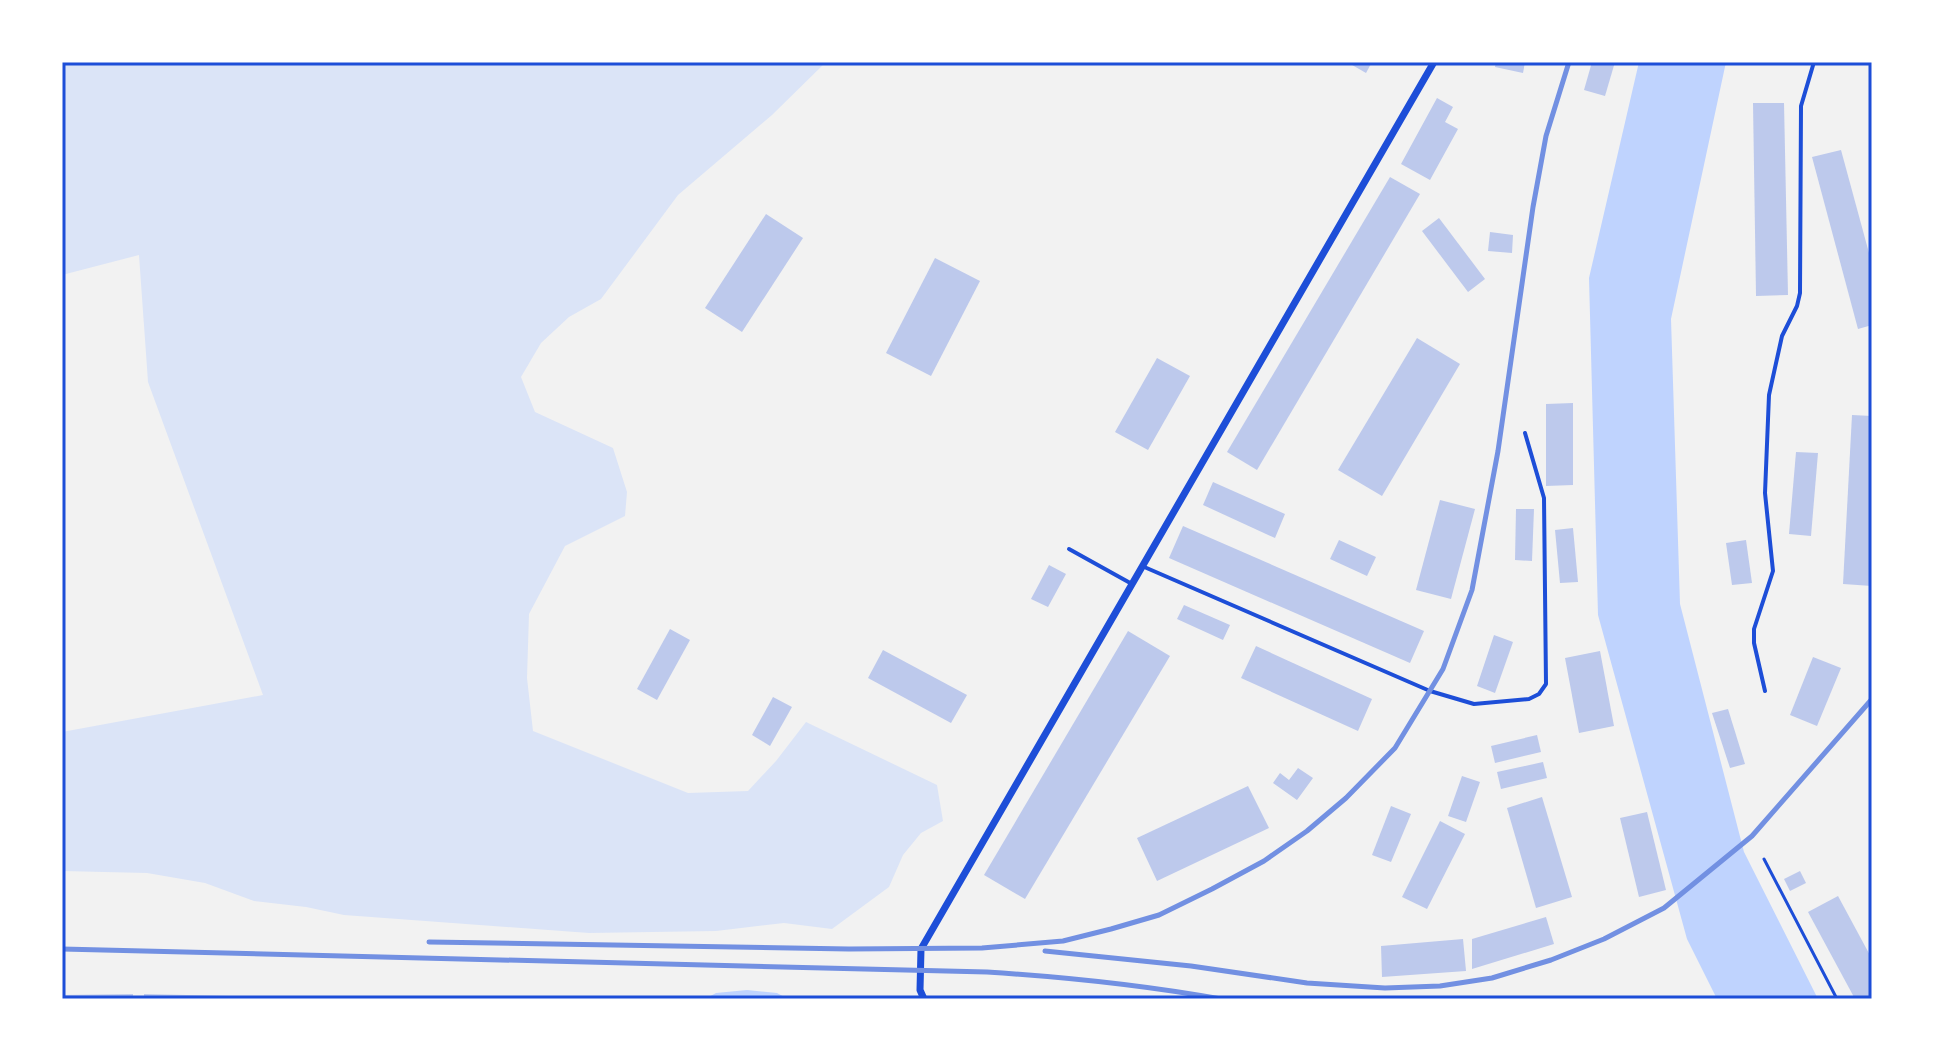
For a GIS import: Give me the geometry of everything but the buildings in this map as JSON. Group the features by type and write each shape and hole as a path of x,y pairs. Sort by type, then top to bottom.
{"street":[{"path":"924,999 920,990 921,949 1434,62"}],"lane":[{"path":"1765,691 1754,643 1754,629 1773,571 1765,493 1769,395 1782,336 1800,293 1801,106 1814,62"},
{"path":"1142,566 1430,691 1474,704 1529,699 1539,694 1546,684 1544,498 1525,433"},
{"path":"1069,549 1132,584"}],"path":[{"path":"1764,859 1837,999"}],"shaded area":[{"path":"62,62 826,62 772,115 678,195 601,299 569,317 541,343 521,377 535,412 613,448 627,492 625,516 565,546 529,614 527,678 533,731 688,793 748,791 806,722 937,785 943,821 921,833 903,855 889,887 832,929 784,923 716,931 589,933 344,915 254,901 205,883 147,873 62,871 62,732 263,695 148,382 139,255 62,275"}],"water":[{"path":"1639,62 1726,62 1671,319 1680,604 1744,852 1818,999 1717,999 1687,939 1598,615 1589,278"},
{"path":"747,990 777,993 788,999 705,999 716,993"}],"railway":[{"path":"429,942 849,949 982,948 1063,941 1159,915 1264,861 1307,831 1346,798 1395,748 1443,669 1472,590 1498,451 1546,136 1569,62"},
{"path":"1045,951 1191,966 1307,983 1385,988 1440,986 1492,978 1551,960 1604,939 1664,908 1752,836 1872,699"},
{"path":"62,949 987,972 1104,982 1221,999"}]}
